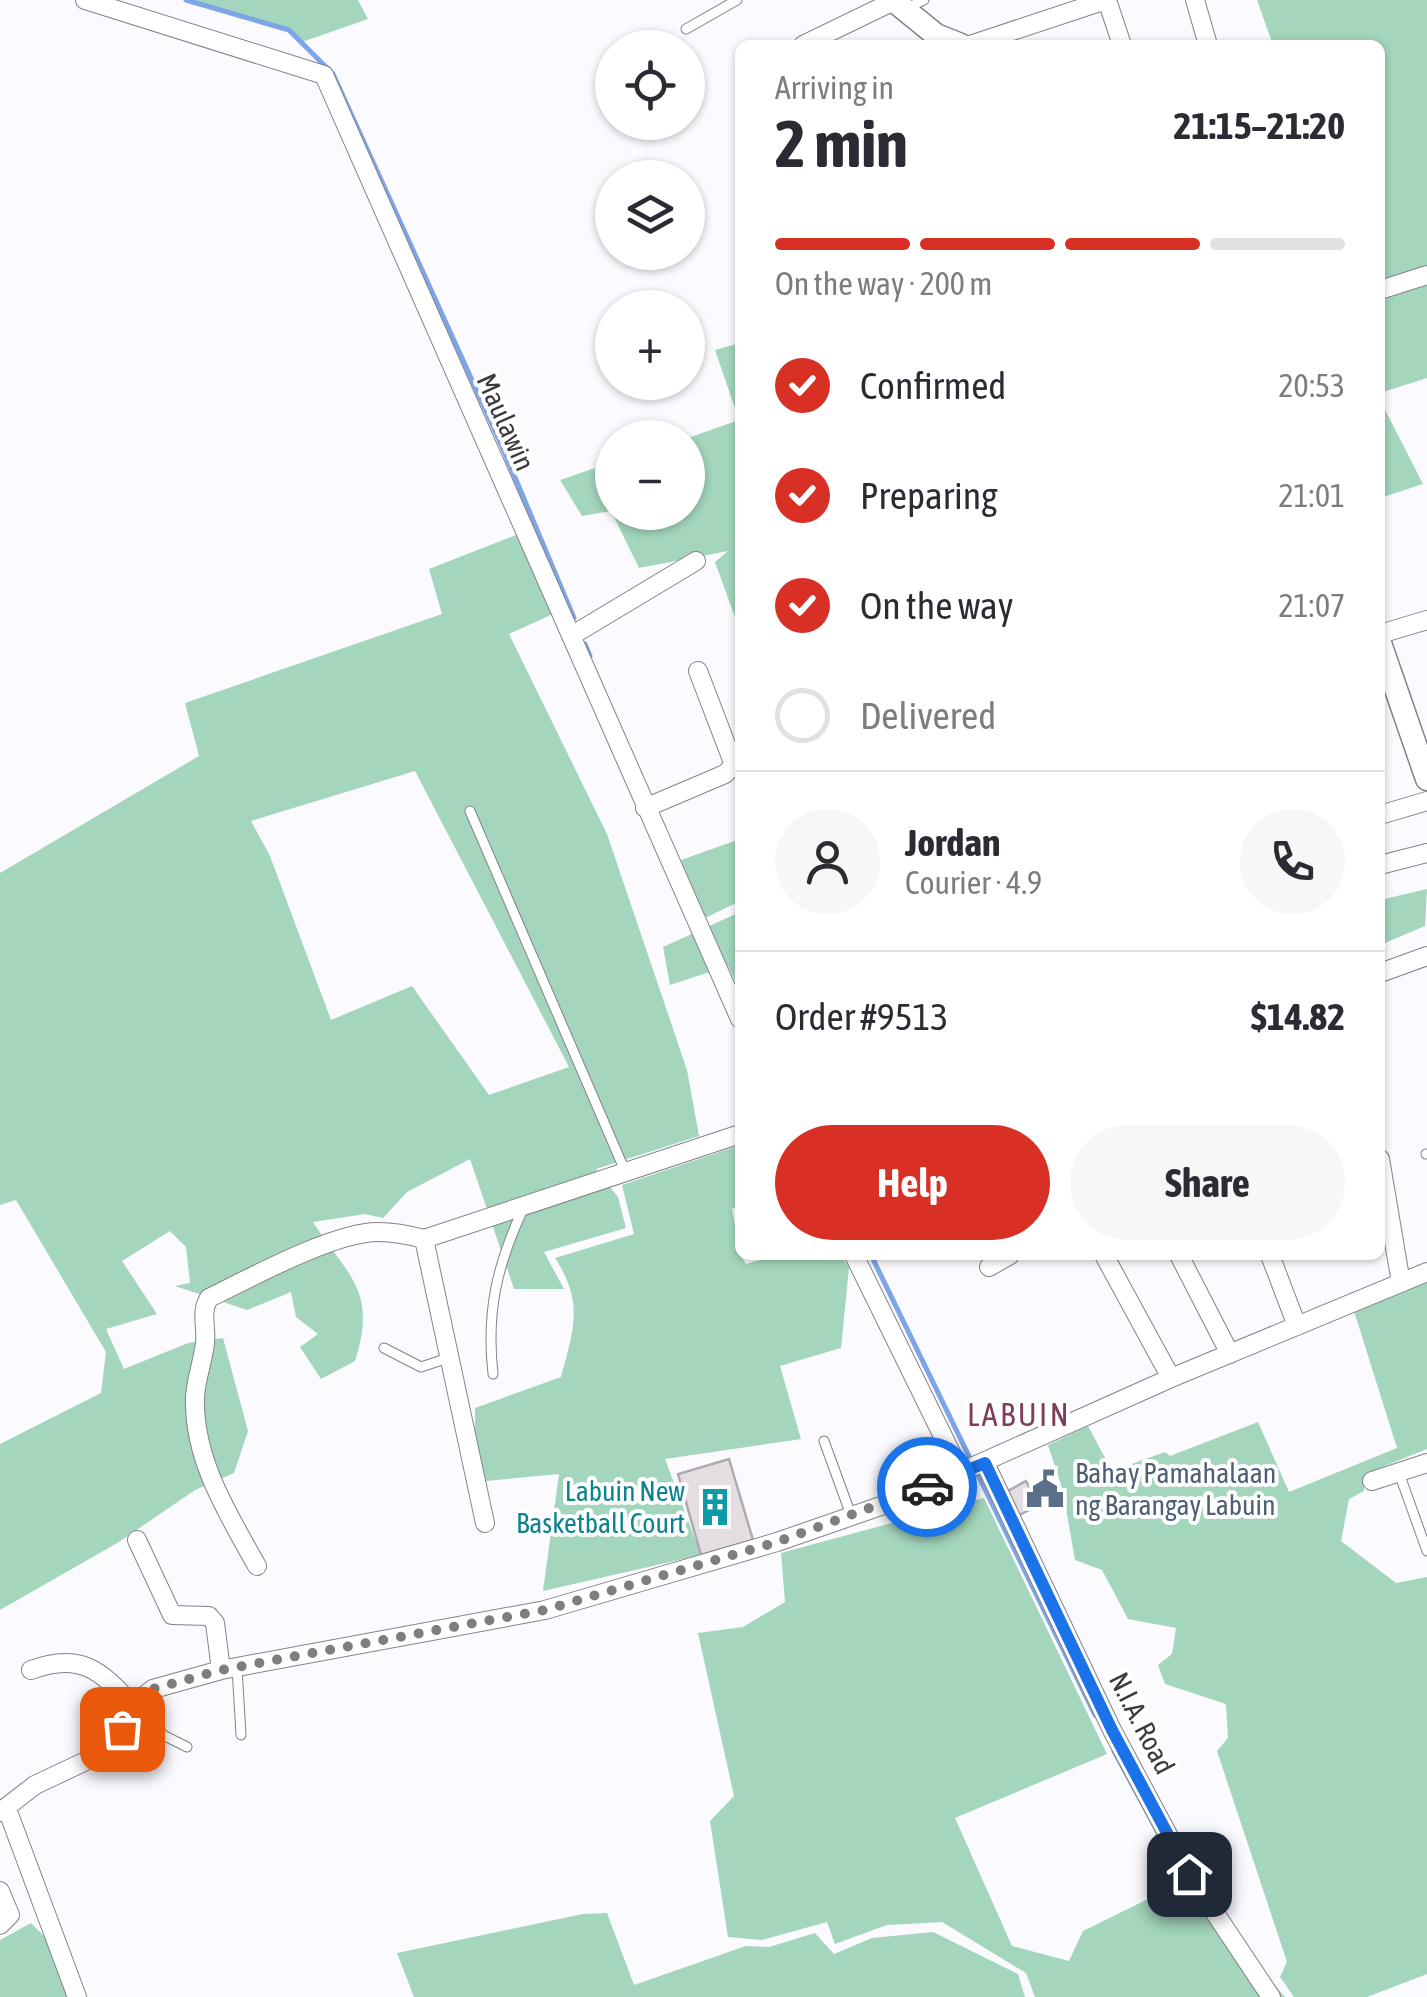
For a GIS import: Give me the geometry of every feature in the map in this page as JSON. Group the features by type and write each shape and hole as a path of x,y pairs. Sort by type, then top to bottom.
{"main road":[{"path":"904,3 936,35 948,40"},
{"path":"1385,661 1419,728 1427,779"}],"street":[{"name":"Maulawin","path":"85,0 324,75 735,1008"},
{"path":"985,40 1107,0 1120,40"},
{"path":"1195,0 1207,40"},
{"path":"815,40 904,3"},
{"path":"1385,288 1427,275"},
{"path":"571,636 696,561"},
{"path":"1385,633 1427,620"},
{"path":"645,808 725,774 734,765 698,671"},
{"path":"1385,814 1427,801"},
{"path":"1385,864 1427,853"},
{"path":"1385,972 1427,956"},
{"path":"257,1566 218,1497 204,1458 195,1395 205,1344 202,1309 209,1298 354,1236 375,1231 424,1239 735,1136"},
{"path":"1385,1188 1401,1283"},
{"path":"424,1239 485,1523"},
{"path":"856,1260 961,1472"},
{"path":"989,1267 1001,1260"},
{"path":"1107,1260 1170,1378"},
{"path":"1182,1260 1230,1354"},
{"path":"1272,1260 1297,1326"},
{"path":"76,1997 4,1811 35,1785 105,1752 135,1701 153,1689 229,1669 545,1610 851,1515 985,1463 1170,1378 1427,1272"},
{"name":"N.I.A. Road","path":"985,1463 1189,1874 1270,1997"},
{"path":"1372,1481 1427,1463"},
{"path":"137,1540 172,1615 209,1616 229,1669"},
{"path":"31,1670 55,1661 73,1661 108,1678 135,1701"},
{"path":"0,1891 10,1915 0,1926"}],"lane":[{"path":"686,29 737,0"},
{"path":"470,811 626,1174"},
{"path":"493,1374 489,1307 506,1246 523,1209"},
{"path":"384,1348 406,1363 421,1367 448,1358"},
{"path":"824,1441 851,1515"},
{"path":"931,1464 938,1482"},
{"path":"1399,1472 1427,1551"},
{"path":"229,1669 241,1734"},
{"path":"135,1701 163,1734 187,1747"}],"green space":[{"path":"186,0 358,0 368,19 302,42 289,30"},
{"path":"1257,0 1427,0 1427,378 1385,391 1385,40 1271,40"},
{"path":"735,344 735,408 715,350"},
{"path":"1385,410 1423,484 1385,496"},
{"path":"735,421 735,617 715,562 728,551 639,568 620,530 705,530 705,432"},
{"path":"595,468 595,514 582,516 560,480"},
{"path":"516,535 553,614 509,634 607,834 687,1070 699,1136 596,1169 618,1197 626,1228 544,1252 564,1289 514,1289 470,1159 407,1192 383,1218 365,1214 313,1222 355,1285 363,1316 355,1361 321,1379 300,1347 318,1334 296,1317 291,1292 247,1310 175,1286 190,1283 186,1247 170,1231 122,1261 157,1314 106,1329 124,1369 188,1343 223,1338 248,1431 234,1473 195,1490 119,1542 0,1610 0,1444 101,1393 106,1352 16,1200 0,1205 0,873 199,756 185,703 442,614 429,569","holes":["415,771 569,1067 489,1095 412,986 331,1020 270,856 251,821"]},
{"path":"735,841 735,903 705,918 681,860"},
{"path":"1427,889 1425,926 1385,943 1385,899"},
{"path":"735,914 735,981 728,966 670,985 663,947"},
{"path":"735,1147 735,1260 746,1264 761,1260 844,1260 849,1268 841,1348 780,1366 801,1439 665,1459 701,1555 543,1591 559,1474 475,1482 475,1408 561,1377 574,1316 570,1289 555,1258 634,1234 622,1185"},
{"path":"1427,1282 1427,1449 1365,1474 1364,1491 1349,1499 1341,1541 1396,1583 1427,1577 1427,1974 1367,1997 1294,1997 1280,1977 1287,1962 1217,1751 1228,1738 1226,1704 1165,1684 1158,1665 1172,1654 1176,1628 1128,1619 1102,1570 1075,1560 1063,1491 1048,1445 1088,1426 1112,1471 1165,1452 1170,1456 1258,1422 1289,1492 1397,1448 1354,1311"},
{"path":"984,1498 1107,1754 955,1818 1012,1946 1069,1961 1083,1931 1146,1900 1193,1888 1285,1997 1035,1997 1026,1973 942,1922 887,1925 835,1944 827,1922 762,1940 728,1937 710,1821 734,1796 698,1633 743,1627 785,1602 781,1553"},
{"path":"607,1913 634,1985 746,1946 769,1947 815,1933 834,1954 872,1938 933,1932 1018,1974 1025,1997 414,1997 397,1953 583,1914"},
{"path":"31,1923 44,1936 67,1997 0,1997 0,1940"}],"building":[{"name":"Labuin New Basketball Court","path":"729,1459 753,1540 701,1555 678,1474"},
{"name":"Bahay Pamahalaan ng Barangay Labuin","path":"1048,1476 1057,1494 1042,1502 1032,1484"},
{"path":"1026,1481 1039,1505 1017,1516 1004,1493"}],"waterway":[{"path":"186,0 289,30 333,74 501,444 574,618"},
{"path":"585,644 590,656"},
{"path":"873,1260 1095,1715"},
{"path":"1114,1751 1187,1886"}],"way so far":[{"path":"122,1729 132,1705 153,1689 221,1670 545,1610 777,1542 927,1487"}],"place":[{"name":"Bahay Pamahalaan ng Barangay Labuin","path":"1045,1489"},
{"name":"Labuin New Basketball Court","path":"715,1507"}],"district":[{"name":"LABUIN","path":"1019,1415"}],"route":[{"path":"927,1487 985,1463 1112,1730 1189,1874"}]}
